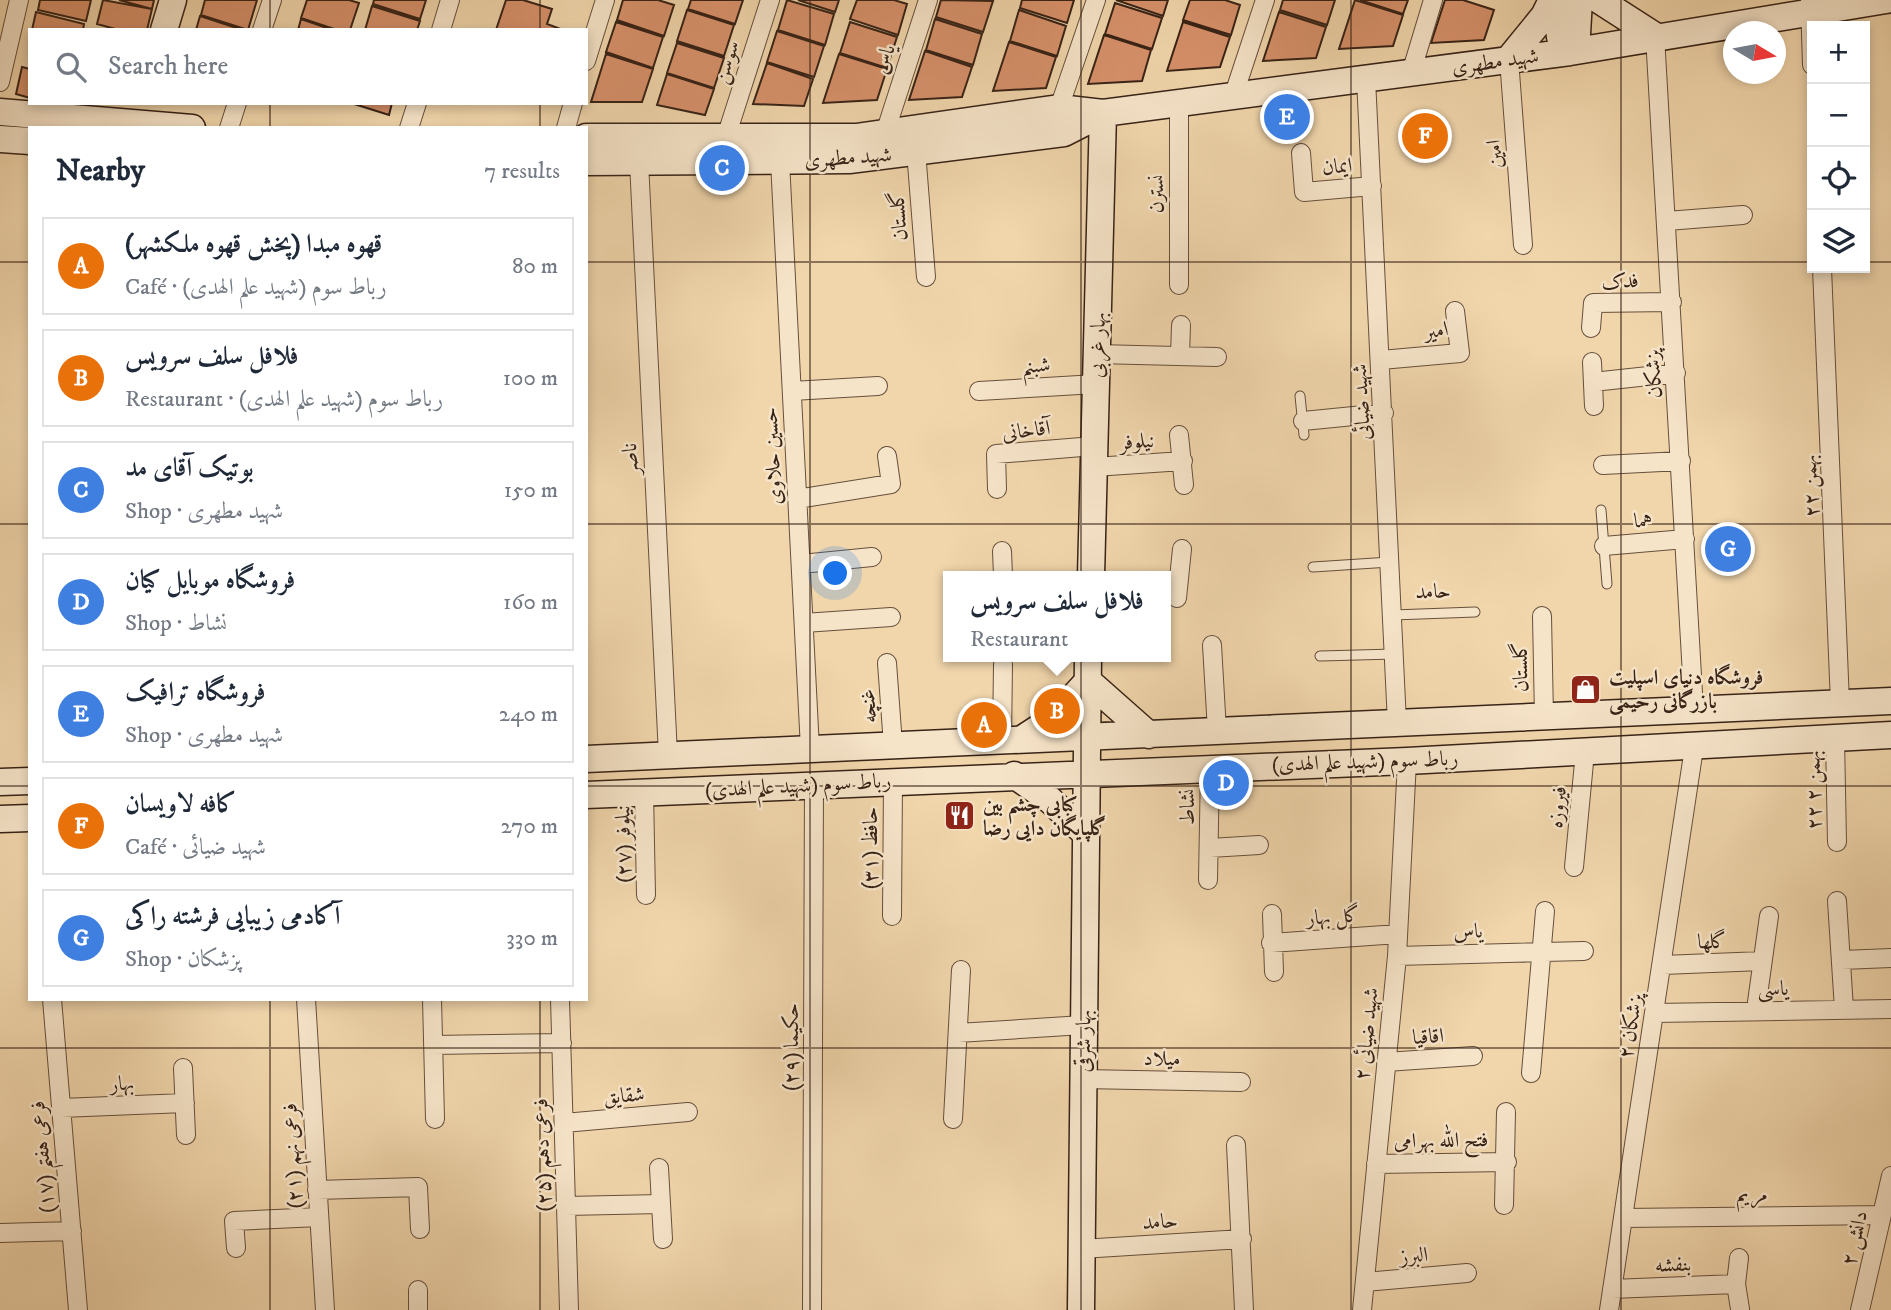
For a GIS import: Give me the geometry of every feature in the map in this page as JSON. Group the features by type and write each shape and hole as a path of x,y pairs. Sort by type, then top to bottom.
{"main road":[{"path":"165,28 173,0"},
{"path":"1554,0 1560,37 1570,51"},
{"path":"1509,59 1554,0"},
{"path":"1570,51 1577,34 1579,0"},
{"path":"1599,0 1655,36"},
{"name":"شهید مطهری","path":"588,137 856,137 1059,108 1104,113 1570,51 1810,6 1886,0"},
{"path":"0,112 140,118 182,126"},
{"name":"شهید مطهری","path":"588,162 849,160 1064,133 1104,113"},
{"name":"بهار غربی","path":"1091,571 1104,113"},
{"path":"0,139 28,141"},
{"path":"1011,740 1054,718 1088,669"},
{"path":"1088,669 1149,734"},
{"path":"1086,737 1088,669"},
{"name":"رباط سوم (شهید علم الهدی)","path":"588,758 1891,701"},
{"path":"1585,752 1574,741 1572,729 1650,723 1657,711"},
{"path":"1476,756 1515,744 1526,735 1534,717"},
{"name":"رباط سوم (شهید علم الهدی)","path":"588,795 1694,748 1891,735"},
{"name":"بهار شرقی","path":"1081,1310 1086,737"},
{"path":"1014,775 1050,800 1085,833"},
{"path":"0,782 28,781"},
{"path":"0,819 28,818"}],"street":[{"path":"0,82 19,0"},
{"path":"263,28 272,0"},
{"path":"441,28 450,0"},
{"path":"588,55 605,0"},
{"name":"سوسن","path":"726,137 770,0"},
{"name":"یاس","path":"885,133 928,0"},
{"path":"1059,108 1097,0"},
{"path":"1234,94 1265,0"},
{"path":"1412,73 1433,0"},
{"name":"پزشکان","path":"1655,36 1694,710"},
{"name":"امین","path":"1509,59 1523,245"},
{"name":"شهید ضیائی","path":"1366,79 1397,723"},
{"name":"نسترن","path":"1179,103 1179,285"},
{"path":"230,126 236,105"},
{"path":"410,126 416,105"},
{"path":"567,126 572,105"},
{"name":"گلستان","path":"916,151 926,277"},
{"name":"ایمان","path":"1301,153 1304,192 1373,186"},
{"name":"حسین حلاوی","path":"780,161 810,749"},
{"name":"ناصر","path":"639,162 668,755"},
{"path":"1667,221 1742,215"},
{"name":"۲۲ بهمن","path":"1822,273 1840,703"},
{"name":"فدک","path":"1591,328 1593,303 1672,302"},
{"name":"امیر","path":"1381,360 1460,353 1455,312"},
{"path":"1180,356 1181,326"},
{"path":"1097,354 1217,357"},
{"path":"1592,362 1594,406"},
{"path":"1593,382 1676,373"},
{"name":"شبنم","path":"979,391 1096,384"},
{"path":"792,391 878,386"},
{"path":"1304,428 1384,412"},
{"path":"1179,435 1184,485"},
{"name":"آقاخانی","path":"997,489 996,454 1094,456"},
{"path":"797,499 891,484 887,456"},
{"name":"نیلوفر","path":"1094,456 1183,461"},
{"path":"1604,465 1681,461"},
{"name":"هما","path":"1604,546 1685,539"},
{"path":"1177,598 1173,577 1182,550"},
{"path":"1002,551 1003,571"},
{"path":"801,564 872,557"},
{"name":"گلستان","path":"1534,717 1542,616"},
{"path":"804,624 891,617"},
{"path":"1213,645 1217,732"},
{"name":"غنچه","path":"887,663 893,745"},
{"path":"1003,664 1011,740"},
{"name":"۲۲ بهمن ۲","path":"1835,738 1837,842"},
{"name":"پزشکان ۲","path":"1609,1310 1694,748"},
{"name":"فیروزه","path":"1574,867 1585,752"},
{"name":"شهید ضیائی ۲","path":"1362,1310 1398,934 1407,761"},
{"name":"نشاط","path":"1208,880 1210,767"},
{"name":"حافظ (۳۱)","path":"892,916 893,780"},
{"name":"حکیما (۲۹)","path":"812,1310 814,784"},
{"name":"نیلوفر (۲۷)","path":"644,792 646,895"},
{"name":"نشاط","path":"1210,848 1259,845"},
{"path":"1837,901 1844,1010"},
{"path":"1531,1073 1545,911"},
{"path":"1272,914 1274,972"},
{"path":"1756,1002 1769,916"},
{"name":"گل بهار","path":"1271,943 1398,934"},
{"name":"یاس","path":"1396,956 1584,950"},
{"path":"1842,960 1891,958"},
{"name":"گلها","path":"1663,965 1762,961"},
{"path":"954,1119 961,970"},
{"name":"فرعی هفتم (۱۷)","path":"52,1001 78,1310"},
{"name":"فرعی نهم (۲۱)","path":"306,1001 325,1310"},
{"path":"432,1001 435,1119"},
{"name":"فرعی دهم (۲۵)","path":"561,1001 569,1310"},
{"name":"یاسی","path":"1655,1013 1891,1009"},
{"path":"958,1033 1083,1025"},
{"path":"433,1045 562,1044"},
{"name":"اقاقیا","path":"1386,1062 1473,1056"},
{"path":"183,1068 186,1135"},
{"name":"میلاد","path":"1083,1079 1241,1082"},
{"name":"بهار","path":"61,1108 185,1102"},
{"name":"شقایق","path":"564,1123 688,1112"},
{"path":"1504,1205 1506,1112"},
{"path":"1236,1145 1244,1310"},
{"name":"فتح الله بهرامی","path":"1376,1164 1507,1161"},
{"path":"659,1168 663,1238"},
{"name":"دانش ۲","path":"1860,1310 1891,1176"},
{"path":"317,1190 418,1187 420,1229"},
{"path":"566,1206 661,1204"},
{"name":"مریم","path":"1623,1218 1882,1215"},
{"path":"236,1248 234,1221 319,1217"},
{"path":"0,1233 72,1231"},
{"name":"حامد","path":"1081,1249 1242,1239"},
{"path":"1739,1258 1736,1284 1740,1309"},
{"name":"البرز","path":"1365,1282 1468,1273"},
{"name":"بنفشه","path":"1612,1289 1736,1284"},
{"path":"418,1290 418,1310"}],"lane":[{"path":"1300,396 1304,428"},
{"path":"1601,509 1607,584"},
{"path":"1313,567 1391,562"},
{"name":"حامد","path":"1393,615 1475,612"},
{"path":"1320,656 1395,654"}],"building":[{"path":"40,0 91,0 86,21 38,10"},
{"path":"103,0 152,9 147,28 112,28 97,24"},
{"path":"119,0 154,0 152,9"},
{"path":"205,0 257,0 249,28 201,15"},
{"path":"307,0 349,0 359,3 351,28 331,28 301,18"},
{"path":"374,0 426,0 420,19 373,4"},
{"path":"506,0 523,0 552,9 547,24 558,28 497,28"},
{"path":"623,0 658,0 674,5 664,36 617,20"},
{"path":"691,0 743,0 735,24 688,9"},
{"path":"787,0 834,14 825,45 778,30"},
{"path":"798,0 839,0 835,12"},
{"path":"857,0 894,0 907,4 898,35 850,19"},
{"path":"941,0 993,1 983,32 936,17"},
{"path":"1022,0 1074,0 1067,23 1020,8"},
{"path":"1116,0 1168,0 1163,16"},
{"path":"1190,0 1225,0 1240,5 1231,35 1183,20"},
{"path":"1283,0 1335,0 1327,25 1280,10"},
{"path":"1355,0 1403,15 1393,46 1339,49"},
{"path":"1360,0 1408,0 1403,14"},
{"path":"1445,0 1463,0 1494,10 1484,40 1431,43"},
{"path":"1115,3 1162,18 1152,49 1105,34"},
{"path":"372,6 420,21 418,28 366,28"},
{"path":"687,10 734,25 724,56 677,41"},
{"path":"1019,10 1066,26 1057,56 1010,41"},
{"path":"36,12 84,24 83,28 32,28"},
{"path":"1279,12 1326,27 1316,58 1263,61"},
{"path":"200,16 237,28 197,28"},
{"path":"301,19 327,28 299,28"},
{"path":"935,19 982,34 973,65 926,50"},
{"path":"616,22 663,37 653,68 606,52"},
{"path":"850,22 897,37 887,68 840,53"},
{"path":"1183,22 1230,37 1220,67 1167,71"},
{"path":"777,31 824,46 814,77 767,62"},
{"path":"1104,35 1151,50 1142,81 1088,84"},
{"path":"1009,42 1056,57 1046,88 993,91"},
{"path":"677,43 724,58 714,88 667,73"},
{"path":"925,51 972,67 962,97 909,100"},
{"path":"606,54 653,69 642,102 591,102"},
{"path":"839,54 887,69 877,100 823,103"},
{"path":"767,63 813,79 804,106 753,104"},
{"path":"22,67 28,68 28,97 16,94"},
{"path":"667,74 714,89 705,115 657,105"},
{"path":"357,105 392,105 389,115"}],"place":[{"name":"فروشگاه ترافیک","path":"1287,117"},
{"name":"کافه لاویسان","path":"1425,136"},
{"name":"بوتیک آقای مد","path":"722,168"},
{"name":"آکادمی زیبایی فرشته راکی","path":"1728,549"},
{"name":"فروشگاه دنیای اسپلیت بازرگانی رحیمی","path":"1586,689"},
{"name":"فلافل سلف سرویس","path":"1057,711"},
{"name":"قهوه مبدا (پخش قهوه ملکشهر)","path":"984,725"},
{"name":"فروشگاه موبایل کیان","path":"1226,783"},
{"name":"کبابی چشم بین گلپایگان دایی رضا","path":"960,816"}]}
